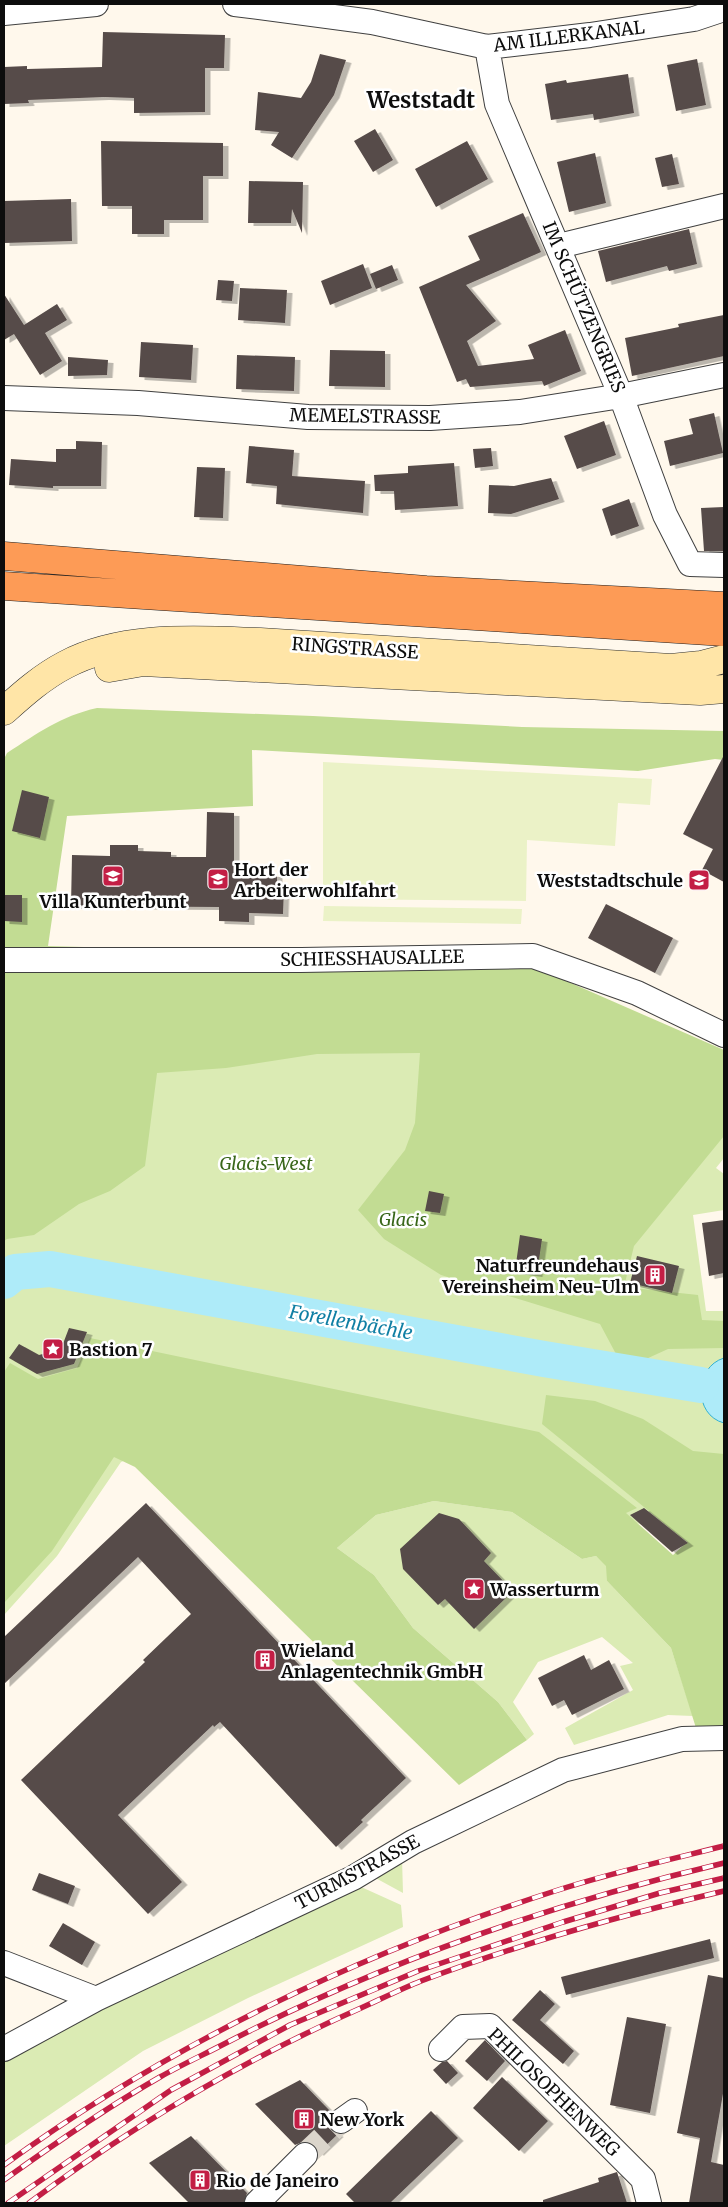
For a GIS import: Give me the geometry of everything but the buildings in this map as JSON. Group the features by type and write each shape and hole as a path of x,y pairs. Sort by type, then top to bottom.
{"highway":[{"path":"4,556 426,590 585,610 724,632"},
{"path":"4,586 585,610 724,606"}],"main road":[{"name":"RINGSTRASSE","path":"4,711 40,680 66,664 101,651 146,643 198,640 260,642 671,668 702,665 724,659"},
{"name":"RINGSTRASSE","path":"4,729 46,696 83,674 143,662 700,691 724,690"}],"street":[{"path":"4,13 96,4"},
{"name":"AM ILLERKANAL","path":"235,4 372,22 487,47 590,35 694,19 724,9"},
{"name":"IM SCHÜTZENGRIES","path":"487,47 497,104 559,246 621,396 665,515 690,564 724,566"},
{"path":"559,246 655,221 724,206"},
{"name":"MEMELSTRASSE","path":"4,398 158,404 308,417 430,418 520,412 621,396 724,375"},
{"name":"SCHIESSHAUSALLEE","path":"4,960 301,960 533,956 637,993 724,1035"},
{"name":"TURMSTRASSE","path":"4,2049 96,1999 353,1878 413,1842 563,1770 682,1739 724,1738"},
{"path":"4,1963 96,1999"},
{"name":"PHILOSOPHENWEG","path":"441,2049 463,2027 490,2026 643,2179 649,2203"},
{"path":"257,2202 305,2155"}],"green space":[{"path":"97,708 313,716 522,727 724,731 724,760 715,759 638,771 252,750 253,806 67,816 48,946 264,952 532,966 724,1050 724,1136 634,1246 624,1287 698,1295 702,1320 724,1321 724,1348 668,1349 624,1369 600,1324 441,1275 384,1239 358,1210 405,1150 415,1123 420,1053 317,1054 226,1068 157,1073 145,1166 110,1191 79,1204 34,1235 4,1241 4,759 7,753 50,726 84,711"},
{"path":"323,762 652,779 650,805 618,803 615,846 527,840 526,901 323,899"},
{"path":"324,906 522,909 521,924 323,921"},
{"name":"Glacis","path":"265,985 724,1083 724,1158 716,1168 724,1174 724,1210 693,1215 706,1311 724,1311 724,1553 564,1498 190,1432 121,1462 57,1556 4,1615 4,1054"},
{"path":"90,1338 539,1432 637,1508 626,1513 673,1555 687,1542 542,1424 546,1395 595,1401 643,1419 693,1451 724,1454 724,1731 696,1728 671,1648 607,1581 606,1566 596,1556 582,1559 512,1512 434,1501 376,1515 337,1548 374,1575 413,1628 498,1702 527,1740 459,1785 135,1467 114,1457 52,1551 4,1603 4,1372 10,1363 38,1379 77,1368"},
{"path":"434,1501 512,1512 582,1559 596,1556 607,1566 607,1581 671,1648 693,1716 668,1715 574,1745 565,1728 633,1690 620,1666 633,1663 602,1637 538,1662 513,1702 534,1734 527,1740 498,1702 413,1628 374,1575 337,1548 376,1515"},
{"path":"402,1858 403,1893 370,1875"},
{"path":"359,1886 401,1905 403,1927 248,1998 143,2051 4,2146 4,2056 66,2024"}],"water":[{"path":"724,1358 724,1423 714,1418 707,1411 702,1401 701,1391 707,1371 714,1363"}],"waterway":[{"name":"Forellenbächle","path":"4,1281 15,1272 50,1269 544,1359 701,1385"}],"tunnel":[{"path":"305,2155 341,2121"}],"railway":[{"path":"4,2165 67,2121 200,2041 339,1973 410,1943 576,1884 724,1846"},
{"path":"4,2180 80,2127 160,2077 284,2014 344,1987 468,1938 531,1917 659,1879 724,1863"},
{"path":"8,2203 171,2090 290,2025 418,1971 563,1922 660,1893 724,1878"},
{"path":"29,2203 108,2147 189,2096 317,2028 398,1991 458,1967 533,1943 609,1920 724,1891"}],"place":[{"name":"Villa Kunterbunt","path":"113,876"},
{"name":"Hort der Arbeiterwohlfahrt","path":"218,879"},
{"name":"Weststadtschule","path":"699,880"},
{"name":"Naturfreundehaus Vereinsheim Neu-Ulm","path":"655,1275"},
{"name":"Bastion 7","path":"53,1349"},
{"name":"Wasserturm","path":"474,1589"},
{"name":"Wieland Anlagentechnik GmbH","path":"265,1660"},
{"name":"New York","path":"304,2119"},
{"name":"Rio de Janeiro","path":"200,2180"}],"district":[{"name":"Weststadt","path":"421,100"}],"park label":[{"name":"Glacis-West","path":"266,1163"}]}
